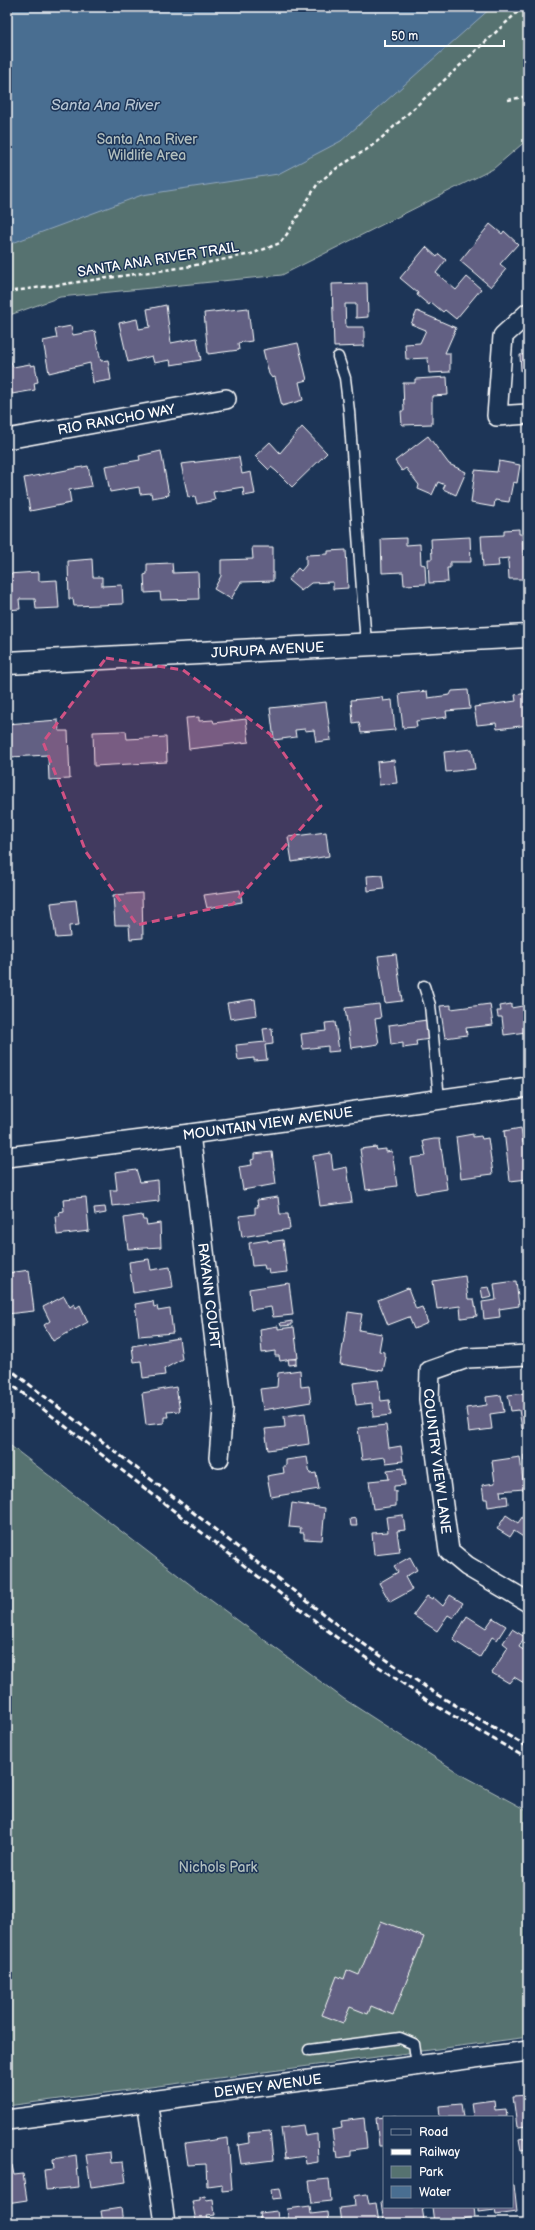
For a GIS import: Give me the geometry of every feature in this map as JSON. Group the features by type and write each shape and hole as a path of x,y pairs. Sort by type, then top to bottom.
{"main road":[{"name":"JURUPA AVENUE","path":"7,664 528,636"}],"street":[{"path":"528,313 503,336 497,416 528,414"},
{"name":"RIO RANCHO WAY","path":"7,439 226,399"},
{"name":"MOUNTAIN VIEW AVENUE","path":"7,1157 190,1134 528,1087"},
{"name":"RAYANN COURT","path":"190,1134 223,1409 219,1458"},
{"name":"COUNTRY VIEW LANE","path":"528,1355 467,1358 430,1370 429,1399 449,1551 467,1566 528,1602"},
{"name":"DEWEY AVENUE","path":"7,2120 147,2100 528,2051"},
{"path":"147,2100 165,2223"}],"lane":[{"path":"338,357 345,378 349,411 366,644"},
{"path":"424,986 430,1005 439,1099"},
{"path":"309,2050 400,2038 414,2044 417,2065"}],"path":[{"name":"SANTA ANA RIVER TRAIL","path":"7,292 186,267 251,254 280,243 287,234 306,200 322,179 385,135 523,7"},
{"path":"508,100 528,96"}],"highlighted area":[{"path":"106,658 183,670 270,734 321,806 233,904 137,925 86,852 43,742"}],"green space":[{"name":"Santa Ana River Wildlife Area","path":"7,7 528,7 528,139 493,169 282,275 60,297 7,316"},
{"name":"Nichols Park","path":"7,1443 205,1596 344,1699 465,1777 528,1811 528,2037 7,2106"}],"water":[{"name":"Santa Ana River","path":"7,7 492,7 341,141 278,174 142,195 7,245"}],"building":[{"path":"490,224 502,234 504,231 518,244 500,264 506,269 491,287 460,261"},
{"path":"426,247 437,257 439,254 446,260 436,273 456,290 467,277 481,289 456,319 445,310 443,312 431,302 429,305 417,295 418,293 400,278"},
{"path":"367,283 368,317 356,318 356,304 345,304 346,327 364,327 364,346 334,347 332,284"},
{"path":"166,305 171,343 197,338 201,360 171,365 170,360 154,363 152,356 128,362 119,323 137,319 139,329 150,327 147,309"},
{"path":"248,308 252,341 238,343 239,350 208,354 204,313"},
{"path":"417,311 456,328 445,353 450,353 450,372 429,373 428,358 406,359 405,344 420,343 426,330 411,324"},
{"path":"71,326 73,335 95,331 101,361 108,360 111,380 93,383 90,363 49,373 43,341 57,338 55,329"},
{"path":"298,343 307,380 299,382 303,400 282,406 275,377 272,378 269,374 263,350"},
{"path":"7,352 13,367 30,364 31,366 35,365 38,382 34,383 35,390 12,394 11,387 7,387"},
{"path":"528,354 528,371 521,371 520,355"},
{"path":"447,377 448,395 432,396 432,424 402,425 401,411 404,411 403,383 415,383 415,379"},
{"path":"302,427 327,453 292,487 276,471 271,467 269,470 255,456 270,442 280,453"},
{"path":"428,436 449,464 466,472 456,495 443,489 445,485 438,482 432,495 418,489 419,485 406,468 402,471 395,461"},
{"path":"161,451 169,495 152,498 151,493 140,494 139,487 110,492 105,466 140,460 139,456"},
{"path":"524,452 528,452 528,477 525,477"},
{"path":"239,457 242,474 251,472 255,494 244,496 243,487 213,492 215,500 197,504 195,496 188,497 181,464"},
{"path":"499,461 520,465 517,483 513,482 509,502 495,500 494,507 471,503 475,470 497,472"},
{"path":"88,466 92,486 69,490 71,503 30,511 24,478"},
{"path":"519,529 519,534 522,534 523,555 526,555 527,579 509,579 508,561 510,558 498,559 499,566 483,567 481,536 504,535 504,530"},
{"path":"470,537 471,562 450,562 450,568 447,568 448,582 429,583 428,559 432,559 431,539"},
{"path":"406,538 406,545 420,544 421,564 425,565 426,584 404,585 403,572 382,573 381,539"},
{"path":"252,547 273,547 273,581 241,582 231,599 214,589 221,576 221,560 253,559"},
{"path":"346,550 348,588 333,589 333,582 311,583 301,591 288,580 298,568 301,571 306,565 306,555 328,554 328,551"},
{"path":"92,559 93,577 102,577 102,586 122,585 123,604 74,606 73,599 69,599 68,561"},
{"path":"172,563 173,573 198,572 199,599 161,600 160,592 145,593 144,575 147,574 147,564"},
{"path":"39,572 39,581 57,580 59,608 36,609 35,599 19,599 20,609 7,610 7,574"},
{"path":"468,690 470,709 446,711 447,717 416,721 417,727 403,728 399,694 427,691 428,698 450,695 452,691"},
{"path":"528,693 528,725 497,729 496,723 477,725 474,707 516,701 515,695"},
{"path":"382,697 383,701 392,700 395,730 361,733 359,722 353,723 351,700"},
{"path":"326,702 331,740 316,742 314,730 305,731 305,729 295,730 296,737 274,740 270,708"},
{"path":"199,717 199,721 213,720 214,723 246,719 249,742 189,749 186,718"},
{"path":"58,720 59,731 68,731 70,779 49,780 48,755 10,757 9,748 7,748 7,724"},
{"path":"126,731 127,739 166,737 167,762 94,766 93,732"},
{"path":"472,749 475,769 446,772 444,752"},
{"path":"394,760 397,783 379,785 377,762"},
{"path":"326,832 329,856 292,862 288,837"},
{"path":"382,875 384,889 368,891 367,876"},
{"path":"240,890 242,902 207,908 204,895"},
{"path":"142,893 143,938 130,939 129,925 115,925 113,895"},
{"path":"76,900 79,925 69,926 70,937 56,938 51,903"},
{"path":"396,954 402,1001 385,1003 378,956"},
{"path":"255,999 257,1015 230,1019 227,1003"},
{"path":"379,1004 381,1018 375,1019 379,1044 351,1048 345,1008"},
{"path":"490,1004 493,1025 466,1028 467,1035 445,1038 440,1006 451,1005 451,1009"},
{"path":"511,1004 511,1008 528,1005 528,1028 525,1029 526,1032 504,1035 502,1017 498,1017 497,1011 501,1011 500,1006"},
{"path":"427,1020 430,1039 416,1041 417,1046 403,1048 403,1043 391,1045 389,1025"},
{"path":"335,1022 339,1051 328,1052 328,1046 303,1049 301,1034 326,1031 325,1023"},
{"path":"272,1028 273,1044 265,1045 267,1060 254,1061 254,1058 238,1060 236,1045 265,1042 263,1029"},
{"path":"521,1128 523,1143 528,1143 528,1179 510,1181 504,1131"},
{"path":"473,1134 473,1137 481,1136 482,1139 488,1138 493,1174 461,1178 456,1137"},
{"path":"440,1139 447,1189 416,1194 411,1158 426,1156 423,1141"},
{"path":"376,1147 377,1150 386,1149 386,1152 392,1151 397,1186 366,1190 360,1149"},
{"path":"272,1152 276,1184 243,1190 239,1167 252,1165 251,1160 254,1159 254,1154"},
{"path":"331,1153 333,1170 347,1167 352,1202 320,1206 313,1156"},
{"path":"136,1169 140,1182 158,1180 159,1201 112,1206 110,1190 117,1190 115,1172"},
{"path":"86,1197 89,1231 57,1235 55,1216 60,1216 59,1212 64,1211 63,1199"},
{"path":"278,1197 280,1214 288,1214 290,1229 242,1237 239,1216 255,1214 255,1207 258,1207 257,1200"},
{"path":"105,1207 106,1213 95,1215 94,1208"},
{"path":"142,1215 143,1220 146,1220 147,1225 160,1223 161,1247 128,1249 124,1218"},
{"path":"268,1240 268,1242 283,1240 287,1272 269,1274 268,1269 265,1269 264,1265 252,1266 249,1243"},
{"path":"149,1259 151,1270 170,1267 173,1287 133,1293 129,1262"},
{"path":"29,1270 34,1311 7,1314 7,1293 11,1292 9,1273"},
{"path":"465,1276 468,1299 474,1299 477,1316 461,1318 460,1306 437,1309 433,1281"},
{"path":"516,1281 519,1306 499,1309 500,1317 484,1319 482,1302 496,1300 494,1284"},
{"path":"289,1283 293,1315 273,1317 271,1307 251,1310 249,1289"},
{"path":"489,1287 492,1297 483,1299 481,1288"},
{"path":"408,1288 416,1309 422,1307 428,1323 414,1329 409,1317 388,1325 378,1300"},
{"path":"64,1296 70,1307 74,1304 76,1308 80,1305 88,1322 53,1341 44,1325 50,1321 43,1307"},
{"path":"153,1301 154,1307 157,1306 158,1311 170,1309 173,1333 139,1336 135,1304"},
{"path":"348,1312 362,1314 359,1330 382,1334 379,1351 384,1352 384,1356 386,1357 383,1371 340,1364"},
{"path":"292,1321 292,1325 281,1326 280,1323"},
{"path":"278,1326 278,1329 294,1327 298,1358 280,1361 279,1356 275,1356 275,1351 262,1353 260,1329"},
{"path":"179,1338 182,1359 164,1369 165,1375 143,1378 141,1361 134,1362 132,1346"},
{"path":"288,1359 296,1359 296,1364 289,1365"},
{"path":"300,1370 301,1387 309,1386 311,1402 263,1410 260,1389 277,1387 278,1373"},
{"path":"378,1380 381,1401 389,1400 391,1415 373,1417 372,1403 356,1405 353,1383"},
{"path":"176,1387 180,1411 167,1412 168,1417 164,1417 164,1423 146,1425 142,1393"},
{"path":"525,1393 528,1404 528,1429 522,1429 519,1410 511,1411 508,1395"},
{"path":"501,1395 504,1412 490,1414 492,1429 469,1432 466,1408 487,1405 486,1397"},
{"path":"305,1413 309,1444 268,1450 265,1429 285,1427 284,1416"},
{"path":"386,1425 389,1448 401,1446 403,1461 386,1463 385,1457 362,1460 358,1428"},
{"path":"528,1454 528,1461 524,1461 524,1455"},
{"path":"307,1457 310,1474 316,1473 319,1489 271,1497 267,1476 284,1473 283,1466 286,1466 286,1460"},
{"path":"520,1457 524,1489 500,1491 501,1497 507,1496 508,1504 488,1507 487,1499 484,1499 482,1485 495,1483 492,1461"},
{"path":"403,1468 405,1485 394,1486 394,1491 396,1491 396,1506 373,1509 369,1481 389,1479 387,1470"},
{"path":"292,1503 325,1508 322,1540 304,1539 304,1533 300,1533 301,1528 289,1527"},
{"path":"527,1510 528,1540 514,1531 510,1537 497,1529 506,1515 518,1523"},
{"path":"403,1515 405,1530 397,1531 400,1552 374,1555 372,1533 388,1532 386,1517"},
{"path":"356,1518 357,1526 351,1526 350,1519"},
{"path":"410,1557 417,1570 405,1577 412,1590 390,1602 379,1583 398,1572 394,1566"},
{"path":"450,1595 463,1603 453,1618 448,1615 437,1631 413,1615 427,1596 432,1599 433,1597 443,1606"},
{"path":"467,1616 486,1628 493,1618 506,1626 497,1640 492,1637 480,1657 453,1640"},
{"path":"512,1629 525,1637 519,1647 528,1653 528,1676 524,1683 514,1677 509,1683 492,1673 508,1647 503,1643"},
{"path":"381,1921 424,1937 393,2015 371,2006 368,2014 350,2007 343,2023 322,2015 337,1976 344,1979 347,1970 359,1975"},
{"path":"528,2095 528,2126 517,2127 513,2096"},
{"path":"494,2100 495,2110 506,2109 507,2116 473,2116 471,2103"},
{"path":"461,2104 463,2116 440,2116 439,2106"},
{"path":"383,2117 383,2146 379,2146 376,2118"},
{"path":"364,2118 367,2148 351,2150 351,2156 338,2158 337,2151 335,2152 332,2130 342,2128 341,2121"},
{"path":"303,2125 305,2136 317,2134 318,2162 306,2164 305,2156 285,2159 281,2128"},
{"path":"270,2131 273,2160 241,2164 238,2145 249,2143 248,2133"},
{"path":"528,2137 528,2149 521,2150 519,2139"},
{"path":"228,2138 232,2190 222,2191 222,2184 207,2186 206,2164 188,2165 185,2144"},
{"path":"110,2152 111,2163 123,2162 126,2182 91,2187 86,2155"},
{"path":"76,2155 79,2187 46,2190 44,2170 54,2169 53,2159"},
{"path":"12,2165 14,2175 23,2174 27,2200 7,2203 7,2166"},
{"path":"329,2179 331,2201 312,2203 309,2181"},
{"path":"524,2179 528,2179 528,2203"},
{"path":"514,2185 517,2212 496,2215 495,2210 479,2212 479,2208 513,2208"},
{"path":"280,2188 282,2198 272,2199 271,2189"},
{"path":"367,2194 369,2204 376,2203 379,2223 341,2223 339,2208 355,2206 354,2196"},
{"path":"205,2196 206,2200 213,2199 215,2215 207,2216 208,2219 215,2218 216,2222 239,2219 239,2223 193,2223 196,2221 192,2201 200,2200 200,2197"},
{"path":"381,2202 383,2202 383,2208 422,2208 424,2220 384,2223"},
{"path":"310,2206 311,2214 328,2212 329,2223 289,2223 287,2209"},
{"path":"121,2208 123,2223 103,2223 101,2211"},
{"path":"432,2208 474,2208 475,2217 461,2219 461,2223 451,2223 450,2220 434,2223"},
{"path":"277,2211 278,2219 284,2218 284,2223 246,2223 260,2221 259,2213"}],"railway":[{"path":"7,1367 345,1631 436,1694 528,1747"},
{"path":"7,1381 336,1637 431,1703 528,1759"}]}
